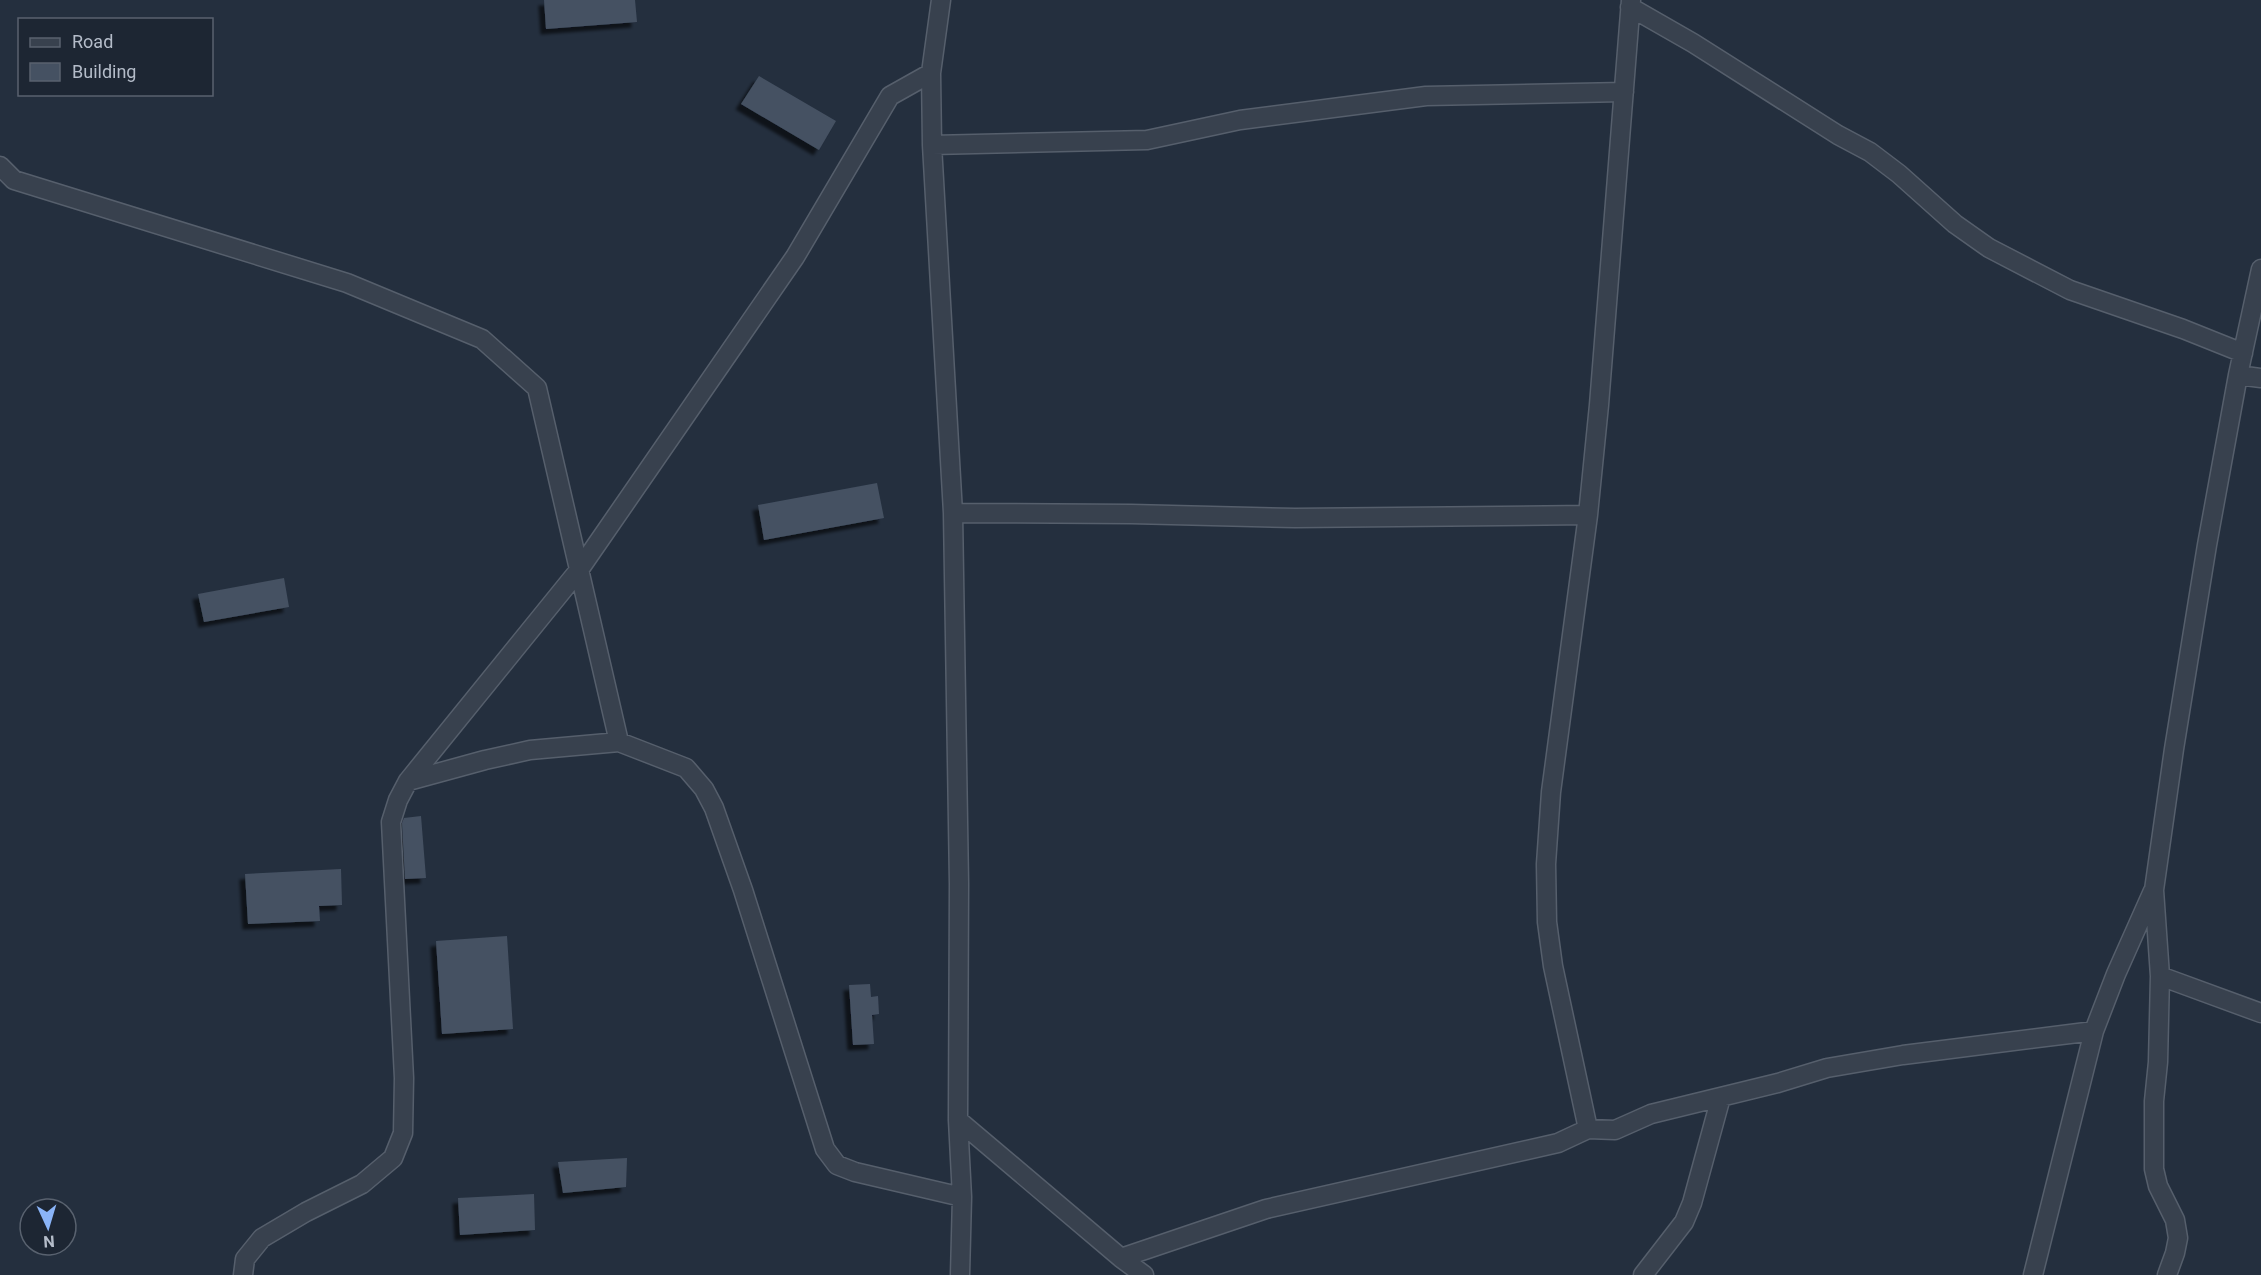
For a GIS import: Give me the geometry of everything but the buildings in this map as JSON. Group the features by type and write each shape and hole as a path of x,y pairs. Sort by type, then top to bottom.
{"street":[{"path":"941,0 931,73 932,145 953,513 959,873 958,1120 962,1197 960,1275"},
{"path":"1588,1129 1552,966 1547,922 1546,864 1551,792 1588,515 1599,405 1630,3 1838,135 1870,152 1899,174 1955,224 1989,248 2070,290 2243,352"},
{"path":"243,1275 245,1259 262,1238 306,1212 362,1184 393,1158 403,1133 404,1078 391,822 398,800 408,782 579,570 795,257 890,96 931,73"},
{"path":"932,145 1147,140 1240,120 1426,96 1624,92"},
{"path":"0,166 14,180 347,284 482,339 537,388 619,742"},
{"path":"2167,1275 2178,1238 2175,1221 2158,1186 2154,1168 2154,1101 2158,1062 2160,976 2154,890 2174,749 2238,375 2261,269"},
{"path":"2238,375 2261,378"},
{"path":"953,513 1295,518 1588,515"},
{"path":"408,782 530,750 619,742 686,768 704,789 714,808 743,890 825,1149 837,1165 855,1172 962,1197"},
{"path":"2033,1275 2094,1031 2116,974 2154,890"},
{"path":"2160,976 2261,1012"},
{"path":"1121,1258 1266,1209 1558,1143 1588,1129 1615,1130 1651,1114 1827,1068 1892,1057 2094,1031"},
{"path":"1643,1275 1684,1222 1692,1203 1721,1097"},
{"path":"958,1120 1144,1275"}]}
